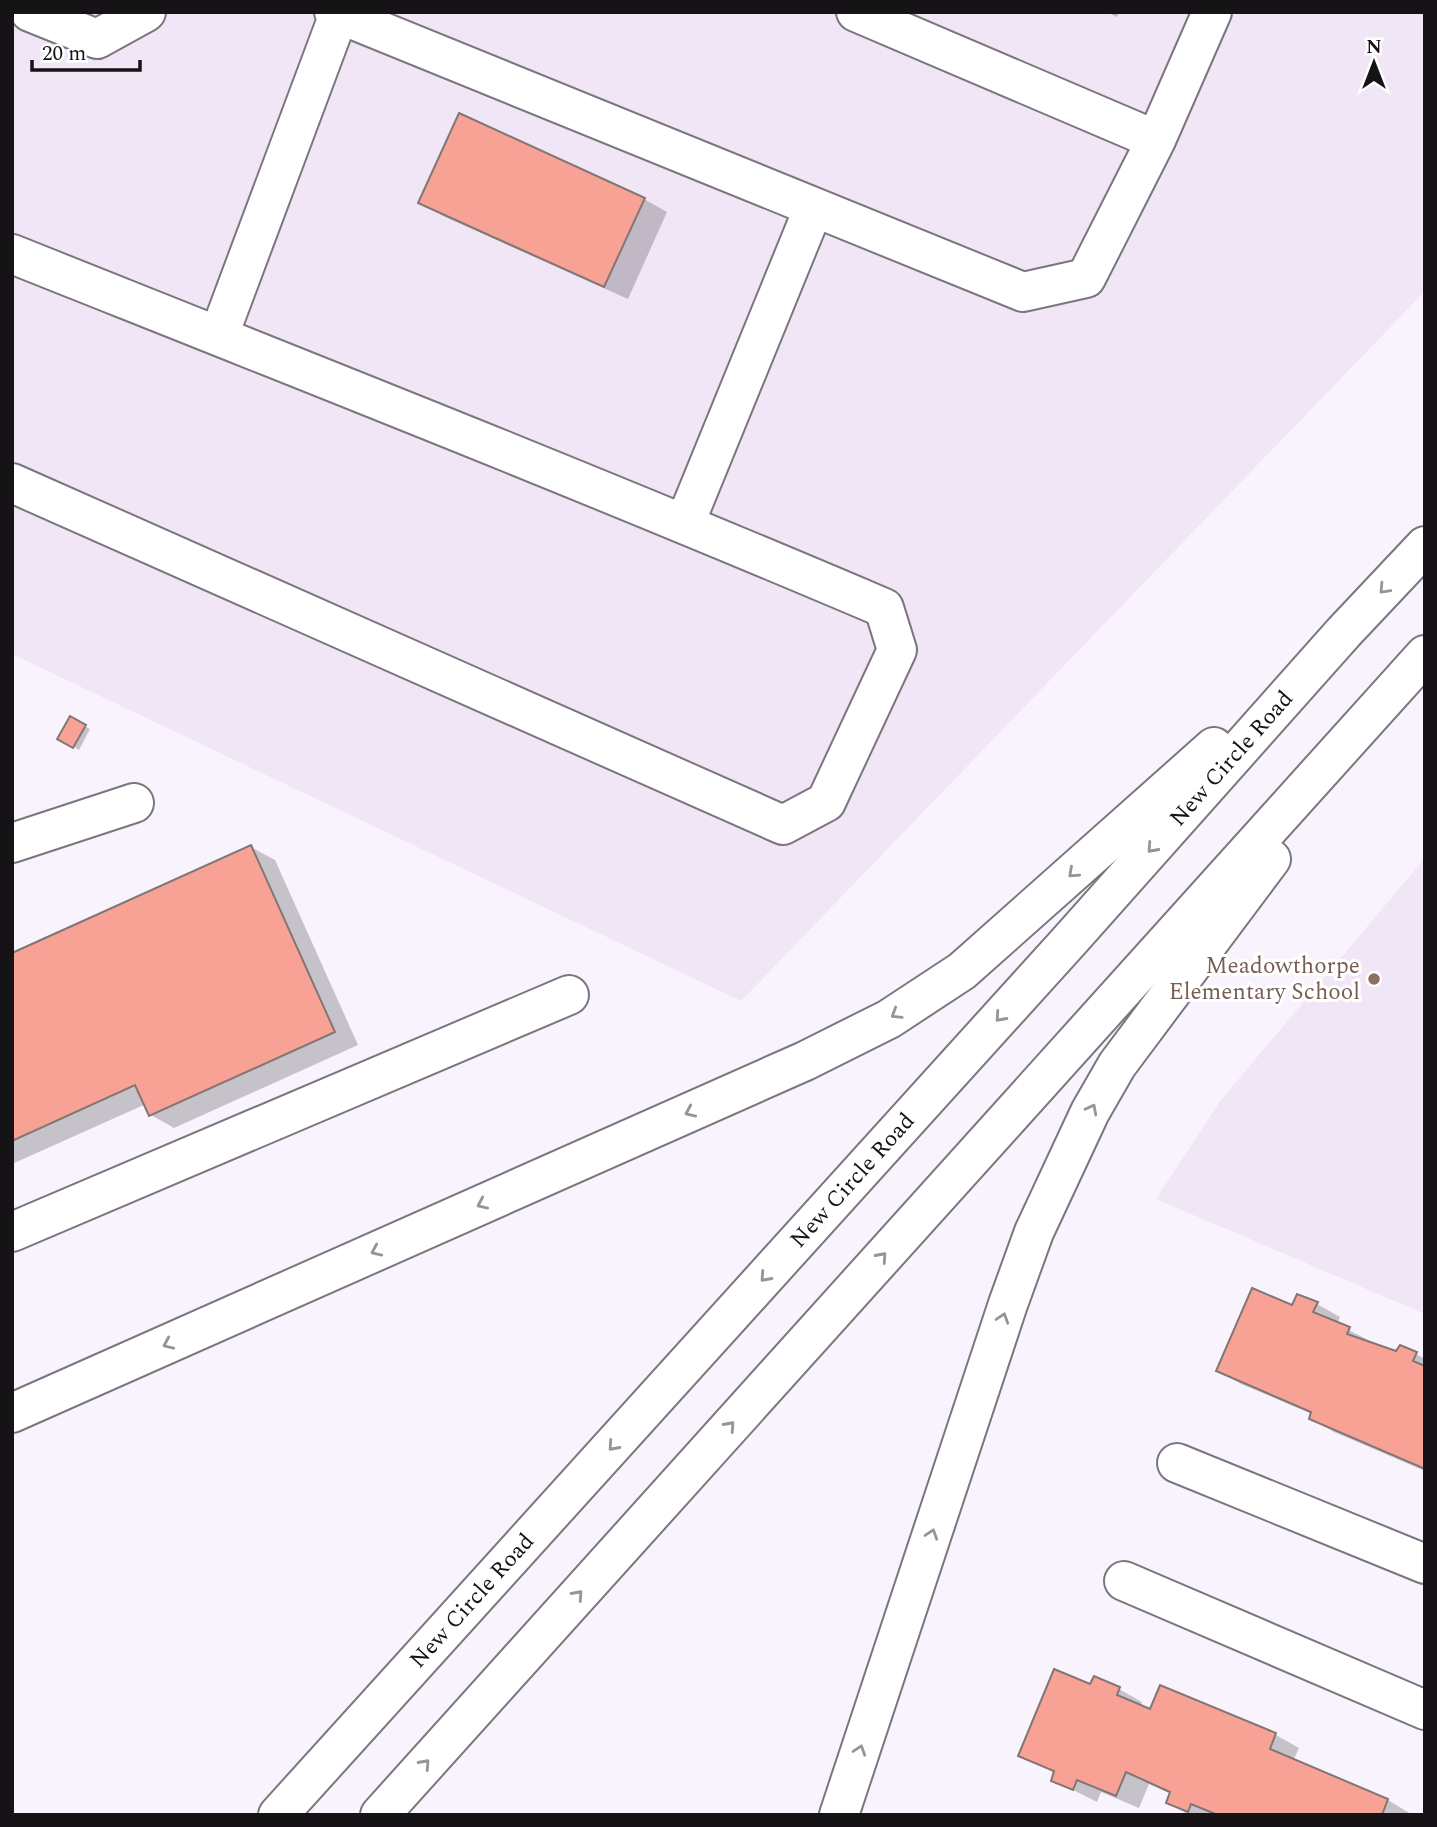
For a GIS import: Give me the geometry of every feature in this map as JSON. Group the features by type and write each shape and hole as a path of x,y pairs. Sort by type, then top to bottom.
{"main road":[{"path":"30,12 97,39 146,12"},
{"path":"856,12 1156,140"},
{"path":"219,335 337,13 1024,292 1086,278 1156,140 1212,12"},
{"path":"685,523 814,207"},
{"path":"12,254 685,523 884,608 897,650 826,802 783,825 12,483"},
{"name":"New Circle Road","path":"278,1815 1062,950 1344,632 1425,546"},
{"path":"12,1413 805,1061 890,1019 962,971 1344,632"},
{"path":"380,1815 1421,659"},
{"path":"839,1815 1008,1304 1034,1232 1090,1112 1117,1065 1421,659"},
{"path":"12,843 134,803"},
{"path":"12,1232 569,995"},
{"path":"1177,1464 1425,1564"},
{"path":"1124,1581 1425,1710"}],"shaded area":[{"path":"12,12 1425,12 1425,291 741,1001 12,654"},
{"name":"Meadowthorpe Elementary School","path":"1425,858 1425,1314 1156,1199 1221,1100"}],"building":[{"path":"459,113 645,198 604,287 418,203"},
{"path":"70,716 86,725 73,748 57,739"},
{"path":"251,845 335,1032 149,1116 135,1085 12,1141 12,953"},
{"path":"1252,1288 1292,1305 1297,1294 1318,1302 1313,1312 1350,1327 1347,1334 1396,1351 1400,1345 1417,1352 1413,1361 1425,1366 1425,1469 1309,1419 1311,1412 1216,1371"},
{"path":"1054,1669 1090,1684 1094,1676 1120,1687 1117,1695 1150,1709 1160,1685 1276,1733 1270,1749 1388,1799 1382,1815 1218,1815 1191,1804 1188,1812 1166,1803 1170,1792 1126,1772 1116,1796 1077,1780 1073,1790 1051,1781 1054,1771 1018,1756"}],"place":[{"name":"Meadowthorpe Elementary School","path":"1374,979"}]}
